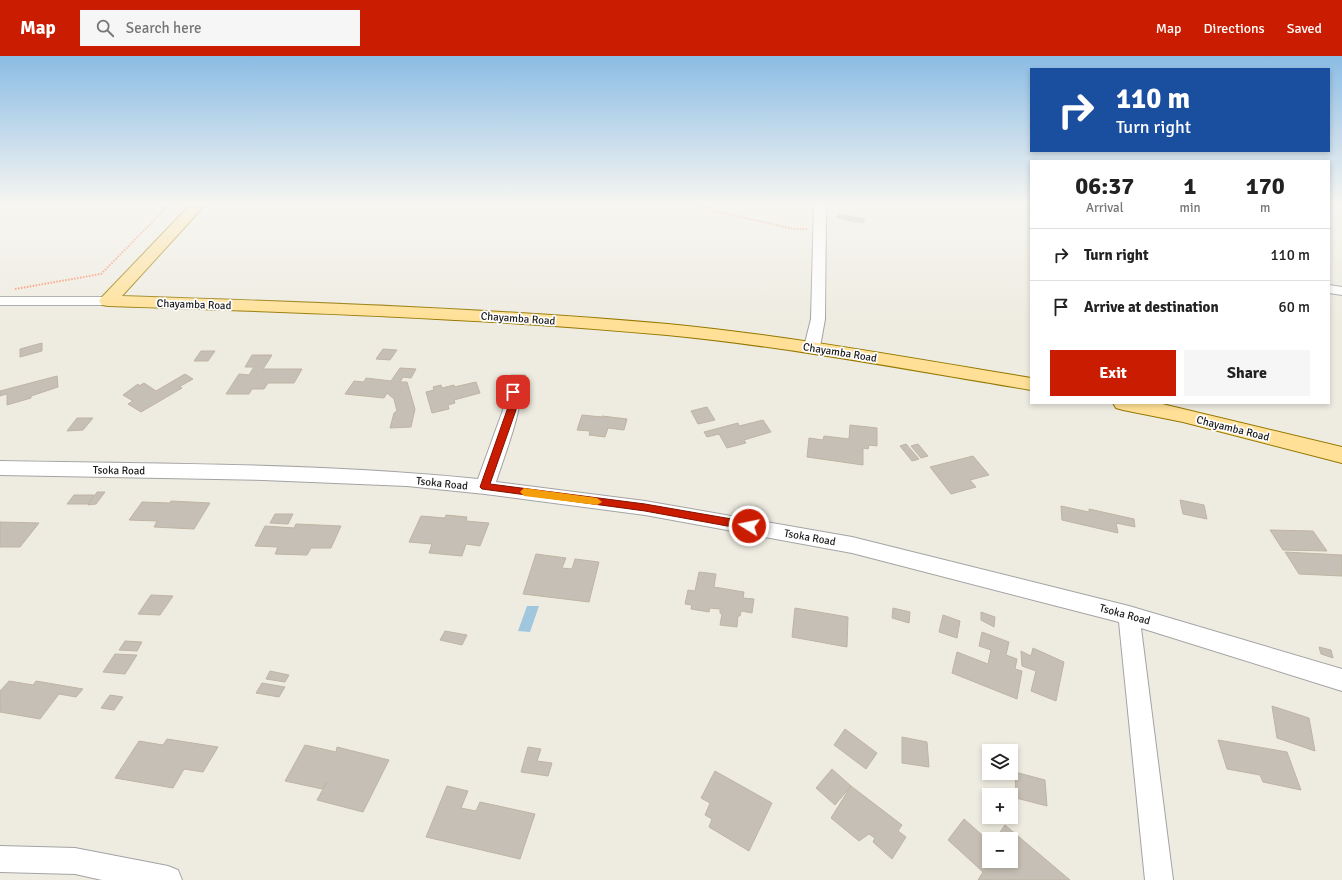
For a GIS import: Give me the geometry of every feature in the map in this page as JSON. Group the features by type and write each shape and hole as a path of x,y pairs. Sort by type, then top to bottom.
{"main road":[{"path":"108,301 163,242"},
{"name":"Chayamba Road","path":"108,301 272,306 477,316 668,330 812,348 1030,384"},
{"name":"Chayamba Road","path":"1128,404 1206,421 1342,455"}],"street":[{"path":"812,348 818,318 820,242"},
{"path":"1330,289 1342,291"},
{"name":"Chayamba Road","path":"0,301 108,301"},
{"path":"485,487 511,410 513,392"},
{"name":"Tsoka Road","path":"0,468 263,473 407,479 485,487 645,508 852,545 1129,615 1342,680"},
{"path":"1129,615 1159,880"},
{"path":"0,858 75,861 168,880"}],"path":[{"path":"14,289 101,274 132,242"}],"water":[{"path":"527,606 539,606 530,632 518,631"}],"building":[{"path":"42,343 42,351 20,357 20,349"},
{"path":"383,349 397,350 390,360 376,359"},
{"path":"201,351 215,351 208,361 194,361"},
{"path":"252,355 272,355 263,369 302,369 294,383 268,383 264,389 252,389 249,394 226,394 239,374 249,375 254,367 245,367"},
{"path":"400,368 416,369 411,378 403,377 400,382 407,382 415,409 411,427 390,428 394,413 397,411 394,399 387,393 384,398 345,394 354,381 364,382 366,378 391,381"},
{"path":"185,374 193,379 179,387 182,388 141,412 128,404 133,401 123,395 138,384 139,386 144,383 156,391"},
{"path":"511,375 526,375 522,387 508,386"},
{"path":"57,376 58,387 31,396 31,398 7,405 7,394 0,396 0,391"},
{"path":"476,382 480,393 454,400 455,403 448,405 449,409 432,413 426,392 434,390 433,387 441,385 442,388 454,385 454,387"},
{"path":"707,407 715,420 698,424 691,411"},
{"path":"582,415 627,419 624,430 608,428 605,437 589,435 590,431 577,430"},
{"path":"77,418 93,418 83,430 67,431"},
{"path":"763,420 771,432 744,440 746,443 727,448 719,434 707,437 704,432 738,423 739,426"},
{"path":"850,425 877,428 877,446 869,445 868,449 863,448 863,465 807,457 809,438 823,440 824,436 849,439"},
{"path":"906,444 919,459 912,461 900,446"},
{"path":"918,444 928,456 921,458 911,446"},
{"path":"973,456 989,475 970,480 976,487 951,494 930,467"},
{"path":"97,492 105,492 96,504 88,505"},
{"path":"74,495 94,495 88,504 67,504"},
{"path":"1180,500 1204,505 1207,519 1183,514"},
{"path":"171,501 210,503 194,529 154,527 157,521 129,520 142,502 170,503"},
{"path":"1061,506 1089,512 1089,509 1134,519 1135,527 1116,523 1118,533 1062,520"},
{"path":"275,514 293,514 288,524 270,523"},
{"path":"446,515 467,517 466,521 489,523 480,546 466,544 462,556 429,553 432,544 409,542 421,516 445,518"},
{"path":"0,522 39,523 20,547 0,547"},
{"path":"296,524 341,526 331,548 311,548 307,555 275,554 278,547 255,546 265,526 294,528"},
{"path":"1270,530 1313,531 1327,551 1283,550"},
{"path":"1285,552 1342,555 1342,576 1299,574"},
{"path":"536,554 566,558 562,568 572,569 575,559 599,562 589,602 523,594"},
{"path":"699,572 716,574 714,587 744,592 743,598 754,599 752,613 741,611 740,616 738,616 737,627 720,625 722,614 720,613 720,609 710,608 709,612 691,609 692,605 685,604 688,590 695,591"},
{"path":"151,595 173,596 160,615 138,614"},
{"path":"795,608 848,617 847,647 792,637"},
{"path":"893,608 910,612 909,623 892,618"},
{"path":"981,612 995,617 994,627 981,620"},
{"path":"943,615 960,621 957,638 939,632"},
{"path":"445,631 467,635 462,645 440,640"},
{"path":"982,632 1009,642 1006,655 1017,659 1015,669 1022,671 1017,699 952,673 957,652 988,664 991,650 979,646"},
{"path":"125,641 142,642 137,651 119,650"},
{"path":"1319,647 1331,650 1333,658 1321,654"},
{"path":"1033,648 1064,662 1056,701 1031,691 1036,671 1022,666 1021,651 1031,656"},
{"path":"115,654 137,655 125,674 103,672"},
{"path":"270,671 289,675 285,682 266,679"},
{"path":"9,681 33,685 36,681 83,689 76,697 59,694 40,719 0,712 0,691"},
{"path":"262,683 285,687 279,697 256,693"},
{"path":"110,695 123,697 114,710 101,708"},
{"path":"1272,706 1309,718 1315,751 1277,738"},
{"path":"845,729 877,753 866,769 834,745"},
{"path":"902,737 927,742 929,767 902,763"},
{"path":"167,739 218,747 203,772 184,769 173,788 115,778 139,741 163,745"},
{"path":"1218,740 1287,752 1301,790 1263,782 1260,775 1227,769"},
{"path":"305,745 336,752 337,747 389,760 363,812 317,800 327,782 322,789 285,781"},
{"path":"528,747 541,749 537,761 552,763 548,776 521,772"},
{"path":"832,769 851,786 835,805 816,788"},
{"path":"715,771 772,803 749,851 709,827 712,819 705,815 710,803 701,798"},
{"path":"1018,773 1045,780 1047,806 1018,799 1018,788 1016,788 1015,780 1018,780"},
{"path":"447,786 468,791 461,808 476,811 480,802 535,814 520,859 426,837"},
{"path":"851,786 902,825 898,831 906,837 892,859 873,842 875,838 869,834 859,841 831,818"},
{"path":"964,819 982,835 982,868 1018,868 1018,836 1070,880 978,880 983,872 948,840"},
{"path":"1005,825 1013,832 1000,832"}],"slow traffic":[{"path":"524,492 597,502"}],"route":[{"path":"513,392 511,410 485,487 645,508 749,526"}]}
